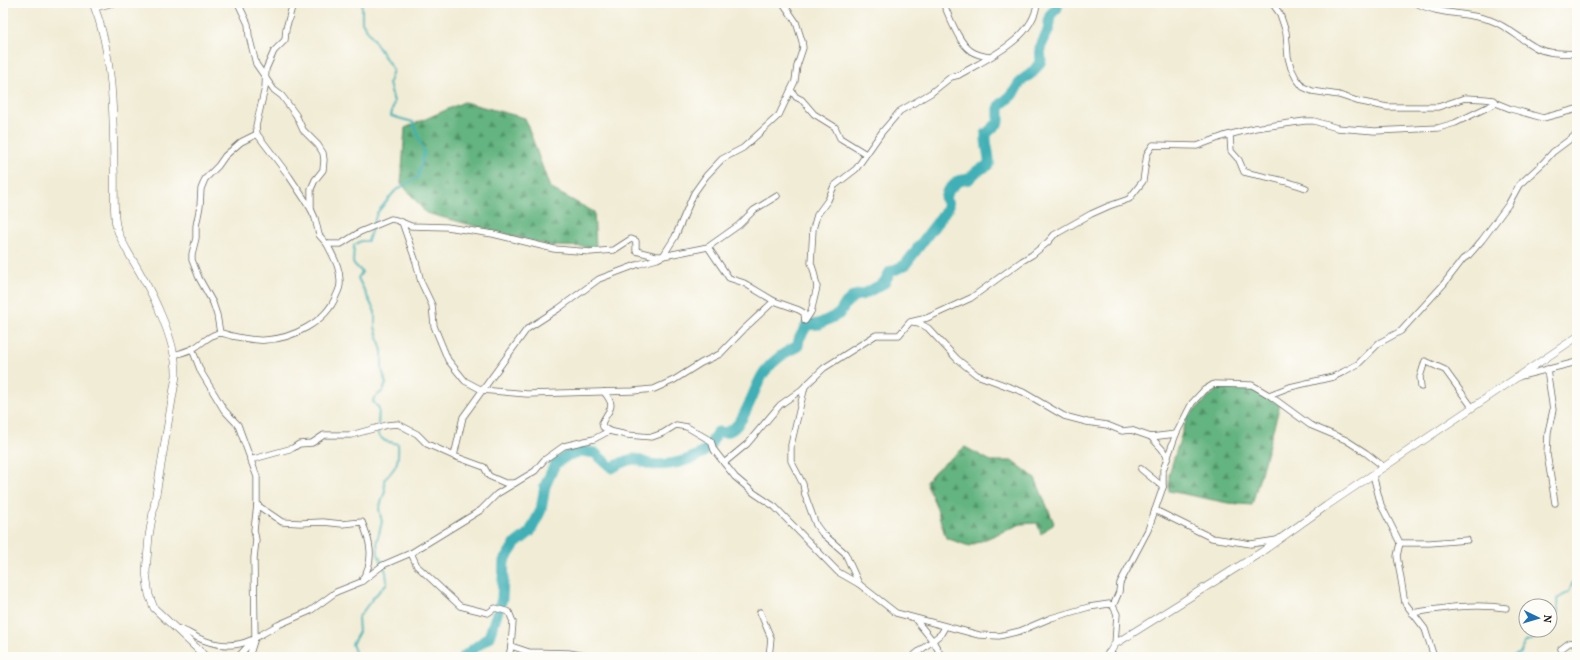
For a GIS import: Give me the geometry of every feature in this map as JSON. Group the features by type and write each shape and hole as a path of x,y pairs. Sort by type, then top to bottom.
{"street":[{"path":"113,3 94,6 101,26 113,91 116,222 124,245 148,286 168,336 174,355 176,376 150,536 146,572 149,595 154,608 206,657"},
{"path":"238,3 248,24 249,36 256,64 274,90 282,96 296,115 303,130 318,145 323,153 323,170 319,177 315,180 311,189 311,209"},
{"path":"174,355 192,349 212,335 220,333 264,340 276,339 291,335 308,327 320,319 334,300 340,286 338,267 327,244 319,235 311,209 289,176 257,134 256,126 265,88 266,69 274,51 285,40 286,29 293,3"},
{"path":"454,456 463,417 527,329 598,279 663,256 675,238 694,193 706,176 722,159 743,148 779,116 795,81 797,66 803,48 796,22 783,3"},
{"path":"943,3 953,26 970,51 989,57"},
{"path":"708,247 729,278 744,283 774,301 799,310 804,314 805,321 811,312 817,287 811,263 813,229 817,215 828,200 834,186 856,169 891,120 900,111 931,93 951,77 959,75 1014,42 1025,30 1036,9 1036,3"},
{"path":"1272,3 1280,14 1286,32 1288,58 1291,68 1303,87 1312,92 1339,95 1362,103 1387,107 1438,107 1465,98 1494,100 1496,103 1543,118 1577,109"},
{"path":"1416,3 1424,7 1491,20 1518,35 1535,48 1544,51 1577,54"},
{"path":"791,90 796,97 802,100 814,114 835,127 840,138 866,154"},
{"path":"724,463 747,444 780,405 801,390 824,368 876,335 899,335 910,322 927,318 971,298 1022,261 1032,256 1054,235 1091,214 1129,199 1144,181 1147,154 1153,145 1197,146 1224,136 1230,136 1255,128 1305,121 1314,121 1337,128 1375,131 1438,128 1455,123 1496,103"},
{"path":"220,333 213,303 199,278 192,260 196,238 196,226 200,206 201,189 205,179 218,166 225,156 241,142 257,134"},
{"path":"1268,395 1290,387 1333,377 1344,372 1358,364 1379,343 1401,331 1443,285 1463,259 1469,255 1482,240 1508,205 1518,185 1553,152 1577,134"},
{"path":"1230,136 1231,151 1239,160 1244,172 1270,179 1289,181 1306,188"},
{"path":"327,244 341,244 360,232 391,220 402,222 411,226 447,227 493,234 554,249 590,252 614,250 631,239 636,241 636,251 656,256 663,256 708,247 739,225 754,210 777,196"},
{"path":"402,222 416,262 421,282 432,305 434,326 448,360 465,381 482,390 527,394 654,389 674,380 701,363 720,354 774,301"},
{"path":"910,322 919,323 928,328 957,359 977,376 1023,392 1064,416 1087,422 1108,425 1122,431 1131,430 1151,437 1176,434"},
{"path":"1116,657 1108,655 1115,644 1279,540 1326,506 1577,337"},
{"path":"192,349 201,372 224,410 238,425 257,477 257,505 254,530 256,540 254,558 255,638 249,657"},
{"path":"1421,387 1420,377 1425,361 1445,370 1472,407"},
{"path":"1518,377 1577,362"},
{"path":"1547,369 1553,410 1548,432 1547,454 1555,503"},
{"path":"1113,606 1119,592 1120,583 1148,530 1163,488 1163,470 1176,434 1192,403 1214,384 1252,385 1310,425 1346,440 1384,467"},
{"path":"805,386 791,445 791,461 803,484 805,496 816,525 822,533 845,552 859,584"},
{"path":"604,392 611,401 611,407 602,423 603,427 609,431 627,435 652,437 664,433 676,425 687,427 711,441 714,450 735,477 754,493 775,507 838,572 859,584 896,613 979,635 999,636 1020,631 1050,618 1109,604 1113,606 1117,614 1115,644"},
{"path":"250,460 293,448 299,444 312,443 324,435 351,434 387,425 398,424 417,434 427,444 484,468 489,476 505,483 515,483"},
{"path":"175,628 184,629 203,640 229,645 242,644 278,625 310,611 336,592 360,582 382,565 411,553 480,510 497,494 535,471 544,460 564,446 594,439 609,431"},
{"path":"1151,437 1168,458"},
{"path":"1141,469 1163,488"},
{"path":"1373,475 1381,505 1400,543 1397,556 1406,603 1425,629 1434,657"},
{"path":"257,505 282,522 323,522 342,524 362,522 368,535 371,550 367,572 360,582"},
{"path":"1155,510 1212,538 1251,544 1279,540"},
{"path":"1400,543 1430,543 1467,540"},
{"path":"411,553 417,566 460,606 488,613 496,608 509,612 513,622 510,657"},
{"path":"1412,613 1451,606 1491,605 1506,608"},
{"path":"760,612 771,638 769,657"},
{"path":"915,619 933,640 942,657"},
{"path":"912,657 941,634 946,627"},
{"path":"238,657 255,638"},
{"path":"1561,649 1569,642 1577,642"},
{"path":"512,646 529,652 569,653 592,657"}],"green space":[{"path":"464,102 525,118 550,188 594,212 596,247 551,246 426,213 401,183 405,128"},
{"path":"1250,388 1280,405 1252,505 1228,503 1169,491 1169,474 1187,417 1218,389"},
{"path":"965,447 991,461 1013,461 1035,478 1054,523 1041,534 1037,523 1021,524 969,546 946,538 936,506 926,482 935,471"}],"waterway":[{"path":"362,3 362,22 393,70 389,83 394,102 391,116 413,122 424,152 418,177 395,191 377,213 368,241 361,241 354,245 353,263 362,272 358,278 375,312 375,327 382,351 382,369 386,384 383,391 374,398 373,402 379,408 378,425"},
{"path":"463,657 489,637 502,599 504,561 515,544 530,532 541,510 545,486 555,464 567,456 581,451 595,453 612,468 632,459 657,465 681,462 696,456 708,448 718,432 727,432 734,428 745,414 766,370 777,359 798,346 799,339 807,325 819,324 839,314 846,303 854,296 864,294 884,283 890,272 905,265 948,208 948,204 945,199 947,192 958,181 969,179 977,171 989,165 986,134 999,122 999,106 1012,95 1021,81 1033,72 1041,61 1040,48 1048,31 1050,15 1057,8 1058,3"},
{"path":"357,657 352,644 359,632 358,618 373,598 387,583 386,572 378,554 377,541 382,522 379,509 385,491 384,480 392,472 396,464 398,444 385,441 378,435 378,430"},
{"path":"1558,598 1569,592 1573,582 1577,578"},
{"path":"1512,657 1521,653 1524,643 1536,638"}]}
